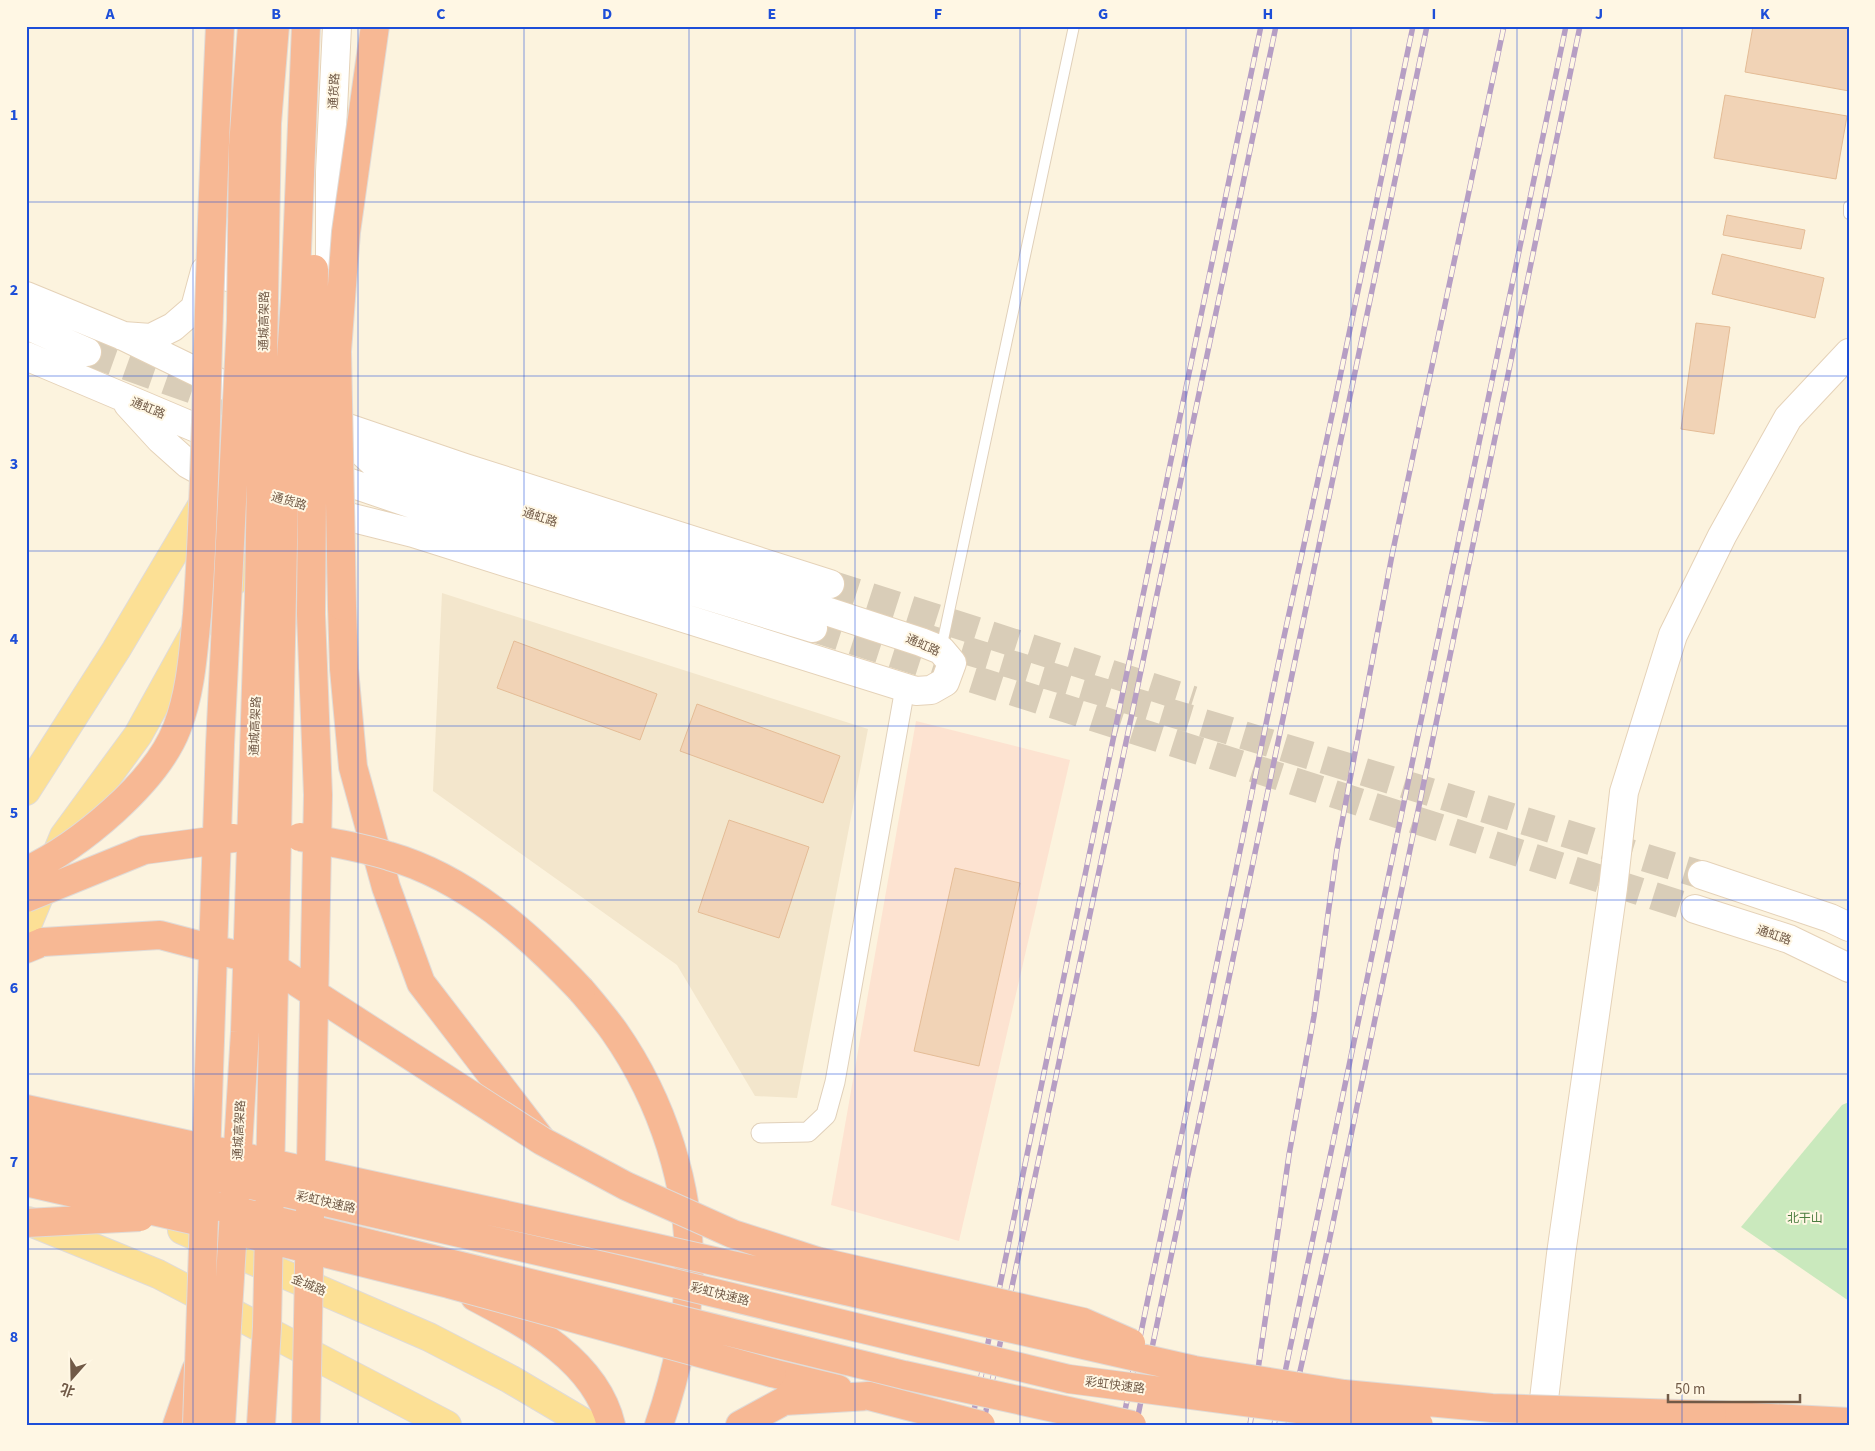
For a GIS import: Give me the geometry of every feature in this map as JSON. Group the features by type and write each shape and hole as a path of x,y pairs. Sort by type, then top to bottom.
{"highway":[{"path":"26,871 47,861 84,836 126,800 157,761 176,730 191,682 203,547 209,286 220,26"},
{"path":"197,1425 220,755 242,320 243,146 252,26"},
{"name":"通城高架路","path":"221,1425 245,1032 259,595 267,122 275,26"},
{"path":"306,1425 318,795 311,614 316,82 308,26"},
{"name":"通城高架路","path":"261,1425 267,1317 285,446 295,299 308,26"},
{"path":"374,26 346,232 337,351 344,669 353,766 386,887 421,983 542,1140"},
{"path":"312,547 344,669"},
{"path":"26,898 144,850 225,838 300,837 391,856 445,878 500,914 540,946 581,990 615,1032 656,1108 673,1152 682,1197 689,1274 682,1330 659,1425"},
{"path":"26,949 43,942 160,935 268,962 542,1140 626,1186 733,1234 817,1261 1083,1322 1194,1370"},
{"path":"26,1109 643,1244 1194,1370 1344,1394 1492,1408 1712,1415 1849,1422"},
{"name":"彩虹快速路","path":"26,1133 620,1270 1069,1379 1419,1425"},
{"path":"26,1159 904,1375 1132,1425"},
{"path":"26,1182 174,1215 449,1284 772,1373 981,1425"},
{"path":"26,1222 174,1215"},
{"path":"449,1284 520,1321 583,1369 608,1409 611,1425"},
{"path":"177,1425 200,1357"},
{"path":"740,1425 784,1401 869,1396"},
{"path":"1712,1415 1849,1410"}],"main road":[{"path":"26,791 116,650 217,480 223,460 230,388 228,100 231,26"},
{"name":"通货路","path":"122,397 160,439 188,464 217,480 335,498 330,422 330,172 338,26"},
{"path":"121,335 151,338 173,327 195,308 228,186"},
{"name":"通虹路","path":"26,296 121,335 230,388 465,468 830,584"},
{"path":"26,325 87,352"},
{"path":"1638,1425 1542,1419 1561,1254 1613,888 1624,792 1673,635 1722,536 1788,418 1849,353"},
{"name":"通虹路","path":"26,356 224,440 335,498 413,533 916,691 931,690 945,682 952,663 941,650 374,463 330,422"},
{"path":"26,928 64,836 138,735 215,596 335,498 413,533"},
{"name":"通虹路","path":"335,498 474,525 813,628"},
{"path":"1849,922 1797,893 1707,869 1849,927"},
{"name":"通虹路","path":"1695,909 1790,939 1849,968"},
{"name":"金城路","path":"26,1154 100,1194 429,1337 510,1378 588,1425"},
{"path":"26,1222 158,1274 447,1425"}],"street":[{"path":"761,1134 808,1132 826,1115 835,1082 906,688"}],"lane":[{"path":"941,650 1074,26"},
{"path":"1849,206 1849,214"}],"shaded area":[{"path":"442,593 868,729 797,1098 755,1096 677,965 433,791"},
{"path":"916,721 1070,760 959,1241 831,1205"}],"green space":[{"name":"北干山","path":"1849,1102 1849,1301 1741,1227 1842,1105"}],"building":[{"path":"1753,26 1849,26 1849,91 1745,72"},
{"path":"1725,95 1847,116 1836,179 1714,158"},
{"path":"1727,215 1805,230 1801,249 1723,235"},
{"path":"1722,254 1824,278 1815,318 1712,294"},
{"path":"1696,323 1730,327 1714,434 1681,429"},
{"path":"514,641 657,694 640,740 497,688"},
{"path":"697,704 840,756 823,803 680,751"},
{"path":"729,820 809,847 779,938 698,912"},
{"path":"955,868 1020,883 979,1066 914,1051"}],"tunnel":[{"path":"87,352 258,413"},
{"path":"830,584 1193,700"},
{"path":"813,628 1695,909"},
{"path":"922,637 1702,875"}],"railway":[{"path":"971,1425 1261,26"},
{"path":"983,1425 1276,26"},
{"path":"1122,1425 1282,646 1413,26"},
{"path":"1136,1425 1427,26"},
{"path":"1250,1425 1289,1155 1314,1016 1337,849 1392,555 1504,26"},
{"path":"1274,1425 1566,26"},
{"path":"1288,1425 1329,1242 1580,26"}]}
